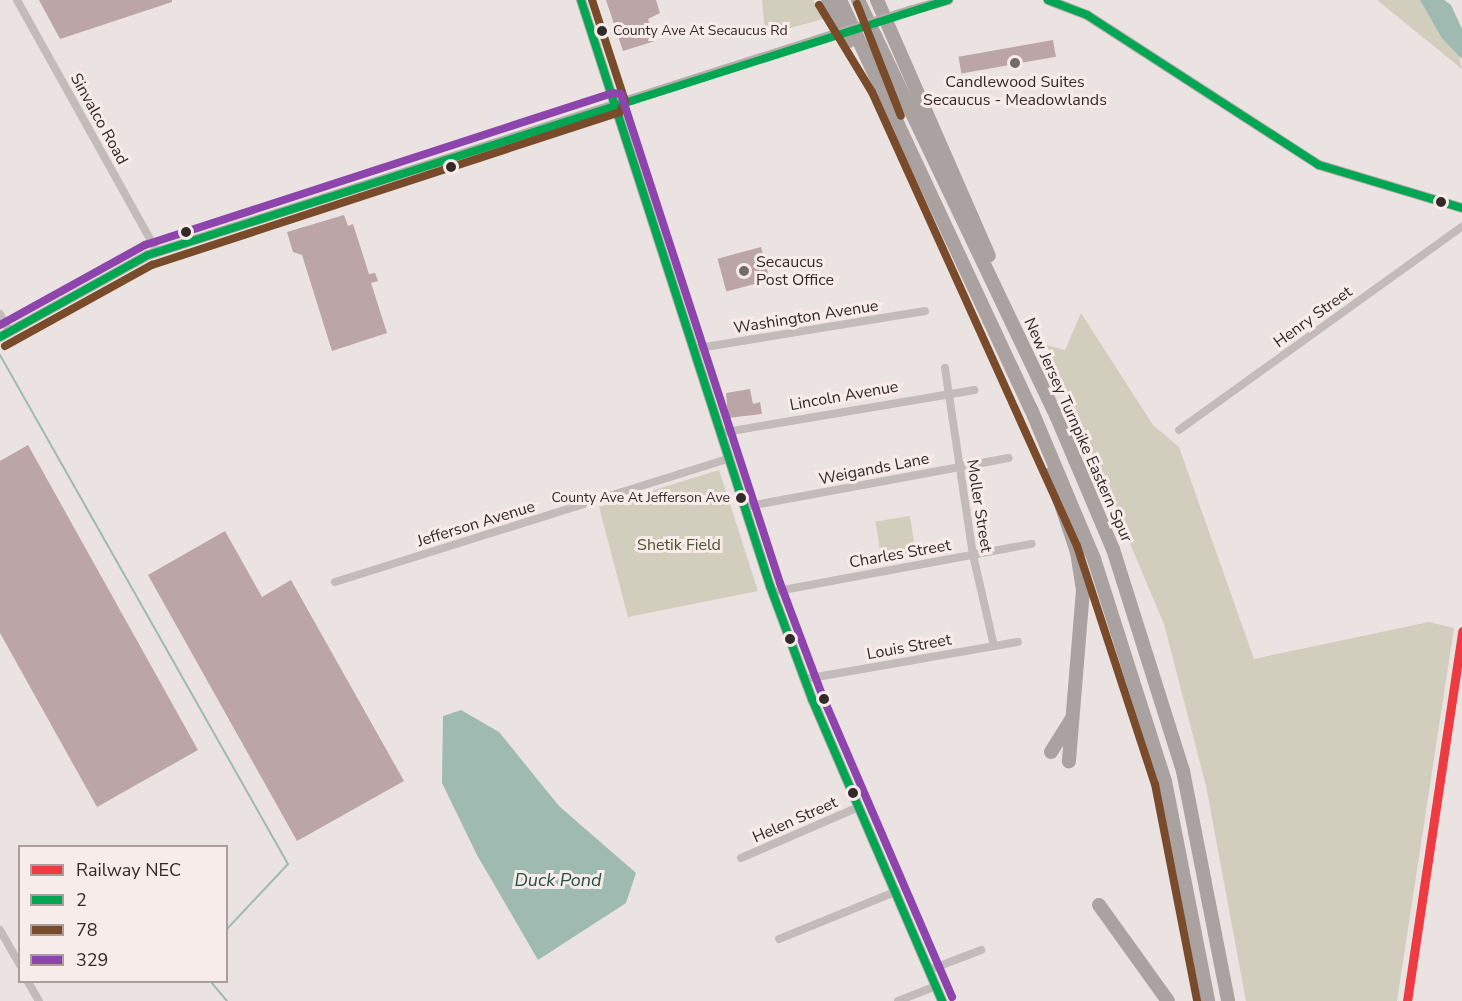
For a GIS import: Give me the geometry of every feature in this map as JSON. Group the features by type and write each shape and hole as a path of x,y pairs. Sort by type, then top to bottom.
{"highway":[{"path":"828,0 881,87"},
{"path":"840,0 1031,409 1094,559 1155,747 1183,860 1208,1001"},
{"name":"New Jersey Turnpike Eastern Spur","path":"858,0 1087,482 1140,624 1191,805 1228,1001"},
{"path":"867,0 912,115"},
{"path":"877,0 988,253 1005,309"},
{"path":"1031,409 1081,571 1083,619 1070,761"},
{"path":"1051,752 1074,713"},
{"path":"1099,905 1168,1001"}],"main road":[{"path":"581,0 772,592 805,679 942,1001"},
{"path":"5,335 157,252 814,40 948,0"},
{"path":"1048,0 1087,15 1318,165 1462,208"}],"street":[{"name":"Sinvalco Road","path":"17,0 157,252"},
{"name":"Henry Street","path":"1179,430 1462,227"},
{"name":"Washington Avenue","path":"693,349 925,311"},
{"path":"0,314 5,335"},
{"name":"Moller Street","path":"945,368 946,392 974,555 994,646"},
{"name":"Lincoln Avenue","path":"720,433 946,392 974,390"},
{"name":"Weigands Lane","path":"744,507 1009,458"},
{"name":"Jefferson Avenue","path":"336,582 728,459"},
{"name":"Charles Street","path":"772,592 1032,544"},
{"name":"Louis Street","path":"805,679 1018,642"},
{"name":"Helen Street","path":"741,858 859,807"},
{"path":"779,939 897,891"},
{"path":"0,930 18,962"},
{"path":"929,970 981,950"},
{"path":"29,983 39,1001"},
{"path":"898,1001 936,986"}],"green space":[{"path":"762,0 813,0 823,19 765,35"},
{"path":"1377,0 1420,0 1441,37 1458,51 1462,69"},
{"path":"1081,313 1153,425 1179,447 1254,659 1429,622 1454,628 1397,1001 1246,1001 1206,786 1164,624 1046,345 1065,350"},
{"name":"Shetik Field","path":"719,470 758,591 628,617 599,507"},
{"path":"910,516 916,553 881,558 875,521"}],"water":[{"path":"1420,0 1444,0 1451,5 1462,29 1462,59 1441,37"},
{"name":"Duck Pond","path":"461,710 499,732 559,806 636,873 626,903 538,960 477,855 442,783 443,716"}],"building":[{"path":"39,0 172,0 172,2 60,39"},
{"path":"606,0 656,0 660,13 648,19 655,41 623,51"},
{"path":"1053,40 1056,57 961,73 958,57"},
{"path":"344,215 348,226 353,224 369,274 375,273 378,281 371,283 387,333 332,351 302,255 293,252 287,232"},
{"name":"Secaucus Post Office","path":"761,247 770,280 726,291 718,259"},
{"path":"750,389 753,404 760,402 762,414 728,418 726,393"},
{"path":"28,445 198,750 97,807 0,633 0,461"},
{"path":"225,531 262,597 291,580 404,781 297,841 148,575"}],"waterway":[{"path":"0,355 288,864 228,928"},
{"path":"212,983 227,1001"}],"rail line":[{"name":"NEC","path":"1407,1001 1462,631"}],"transit line":[{"name":"2","path":"581,0 770,586 812,699 942,1001"},
{"name":"78","path":"5,346 152,265 620,112 625,101 592,0"},
{"name":"2","path":"0,337 148,255 948,0"},
{"name":"2","path":"1048,0 1087,15 1319,165 1462,208"},
{"name":"78","path":"857,4 901,116"},
{"name":"78","path":"819,5 872,92 1077,546 1155,784 1197,1001"},
{"name":"329","path":"0,325 145,245 612,93 621,94 780,583 822,695 952,997"}],"place":[{"name":"County Ave At Secaucus Rd","path":"602,31"},
{"name":"Candlewood Suites Secaucus - Meadowlands","path":"1015,63"},
{"name":"Secaucus Post Office","path":"744,271"},
{"name":"County Ave At Jefferson Ave","path":"741,498"}]}
